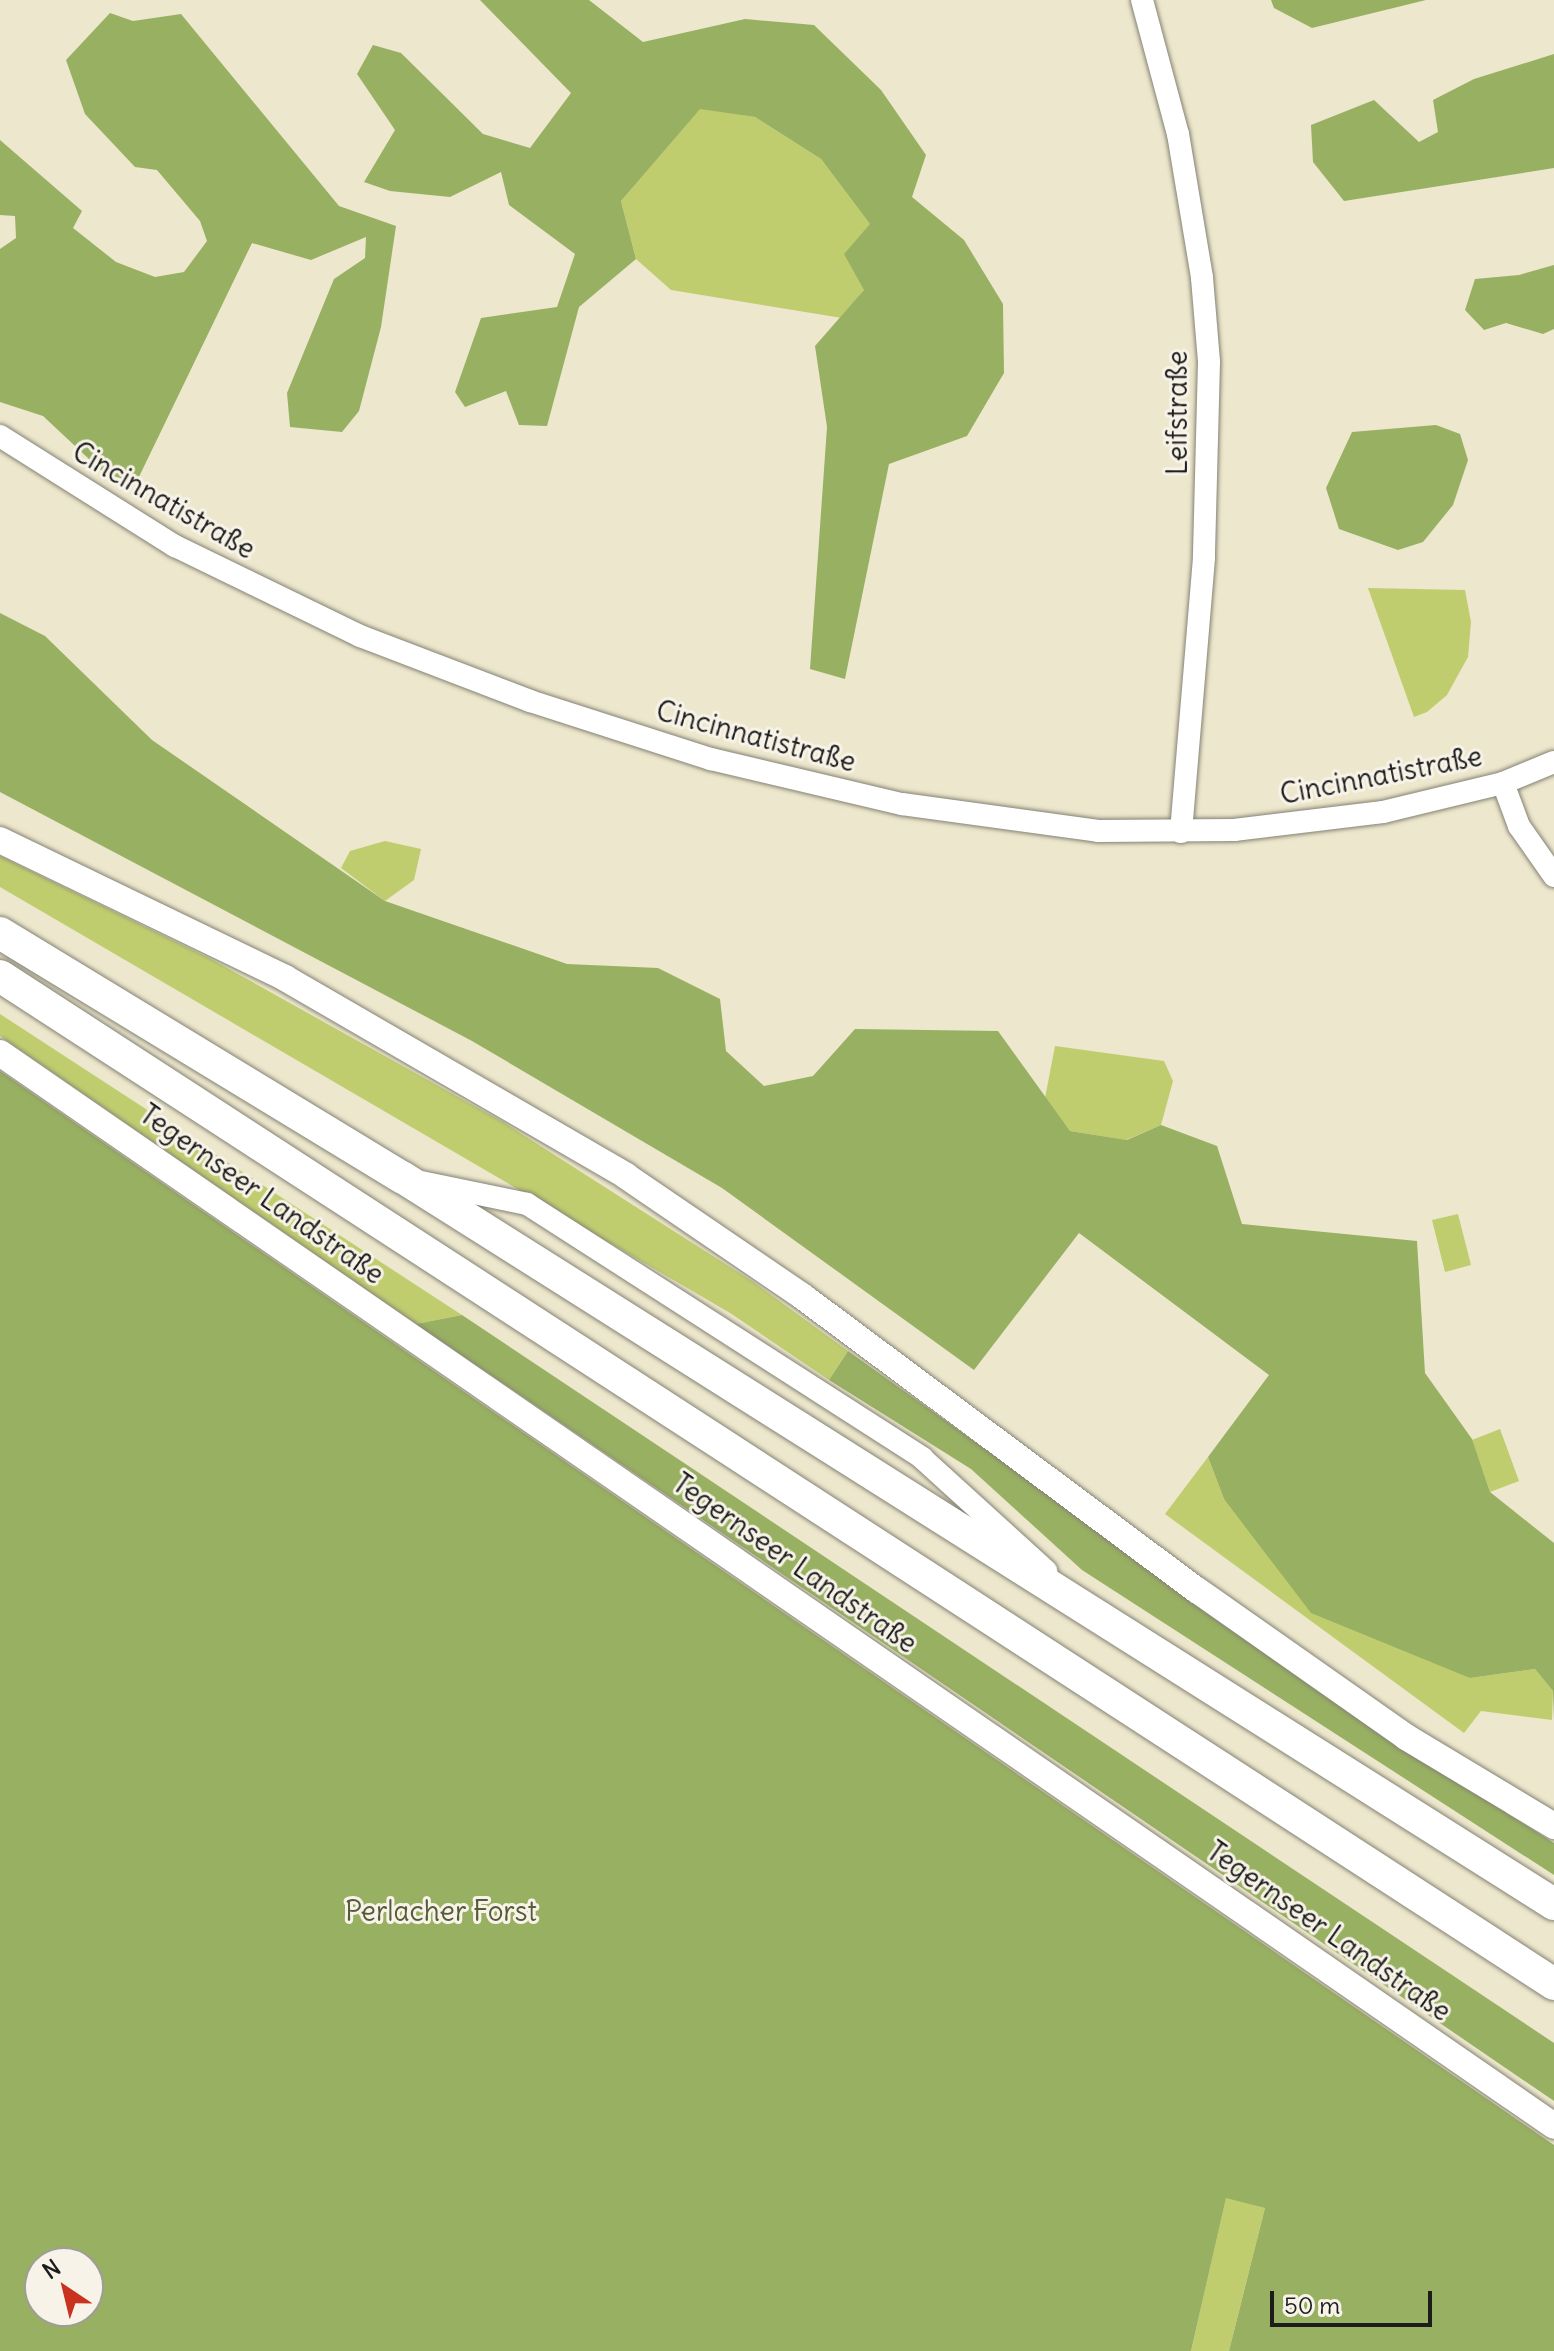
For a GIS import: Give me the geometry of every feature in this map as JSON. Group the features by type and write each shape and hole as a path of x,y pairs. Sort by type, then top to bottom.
{"highway":[{"path":"0,933 402,1177 1554,1904"},
{"path":"0,976 1554,1984"}],"main road":[{"path":"0,840 299,986 626,1176 802,1296 1197,1590 1406,1737 1554,1826"},
{"name":"Tegernseer Landstraße","path":"0,1053 1554,2126"}],"street":[{"name":"Leifstraße","path":"1142,0 1189,194 1209,362 1204,558 1181,832"},
{"name":"Cincinnatistraße","path":"0,436 151,532 274,596 360,636 530,701 711,759 902,804 1012,823 1181,832 1324,821 1503,783 1554,762"},
{"path":"1503,783 1519,826 1554,876"},
{"path":"402,1177 527,1204 714,1321 922,1458 1092,1612"}],"green space":[{"path":"480,0 589,0 643,42 745,19 814,25 881,90 926,155 912,197 964,240 1003,304 1004,373 967,436 889,464 845,679 810,669 827,427 815,346 864,290 844,254 870,224 821,159 755,117 700,109 621,201 636,259 579,307 547,426 519,425 506,391 465,407 455,392 481,318 557,307 575,254 509,205 501,172 450,197 390,191 364,182 395,130 357,74 373,45 401,53 483,134 530,148 571,93"},
{"path":"1271,0 1426,0 1312,28 1274,8"},
{"path":"110,13 133,21 181,14 339,206 396,226 381,327 359,411 342,432 290,427 287,393 334,279 365,258 366,237 311,260 252,243 136,483 104,473 43,416 0,402 0,249 16,238 15,216 0,215 0,140 82,211 73,228 116,262 155,277 184,272 207,241 200,221 157,170 135,167 85,114 66,60"},
{"path":"1554,54 1554,168 1344,201 1313,162 1311,125 1374,100 1419,142 1438,132 1433,100 1474,79"},
{"path":"700,108 755,117 821,159 871,225 864,290 842,318 671,290 636,259 621,201"},
{"path":"1554,265 1554,329 1543,334 1506,323 1484,330 1465,310 1475,279 1519,275"},
{"path":"1436,425 1460,434 1468,460 1453,505 1423,542 1398,550 1339,529 1326,488 1352,432"},
{"path":"1368,588 1465,590 1471,622 1468,657 1447,695 1427,712 1414,717"},
{"path":"0,613 45,636 152,740 385,901 567,964 658,968 720,999 726,1051 764,1086 813,1076 855,1029 998,1031 1070,1131 1127,1140 1161,1125 1217,1146 1242,1224 1417,1241 1425,1373 1472,1439 1490,1492 1554,1543 1554,1721 1553,1691 1535,1669 1470,1678 1311,1613 1224,1499 1208,1457 1269,1375 1079,1233 974,1370 722,1188 472,1041 0,792"},
{"path":"385,841 421,849 414,880 385,901 341,868 350,851"},
{"path":"0,856 211,959 503,1122 752,1281 848,1351 829,1380 730,1313 0,887"},
{"path":"0,1014 462,1315 416,1324 0,1036"},
{"path":"1055,1046 1164,1061 1173,1081 1161,1125 1126,1140 1070,1131 1045,1098"},
{"name":"Perlacher Forst","path":"0,1071 1554,2145 1554,2351 1229,2351 1265,2208 1226,2198 1191,2351 0,2351"},
{"path":"1458,1214 1471,1265 1445,1272 1432,1220"},
{"path":"462,1315 1554,2043 1554,2101 416,1324"},
{"path":"848,1351 1395,1742 1554,1843 1554,1875 1082,1570 971,1469 829,1380"},
{"path":"1500,1429 1519,1481 1490,1492 1472,1440"},
{"path":"1208,1457 1224,1499 1470,1678 1535,1669 1553,1691 1552,1720 1481,1711 1464,1733 1165,1514"},
{"path":"1226,2197 1265,2208 1229,2351 1191,2351"}]}
